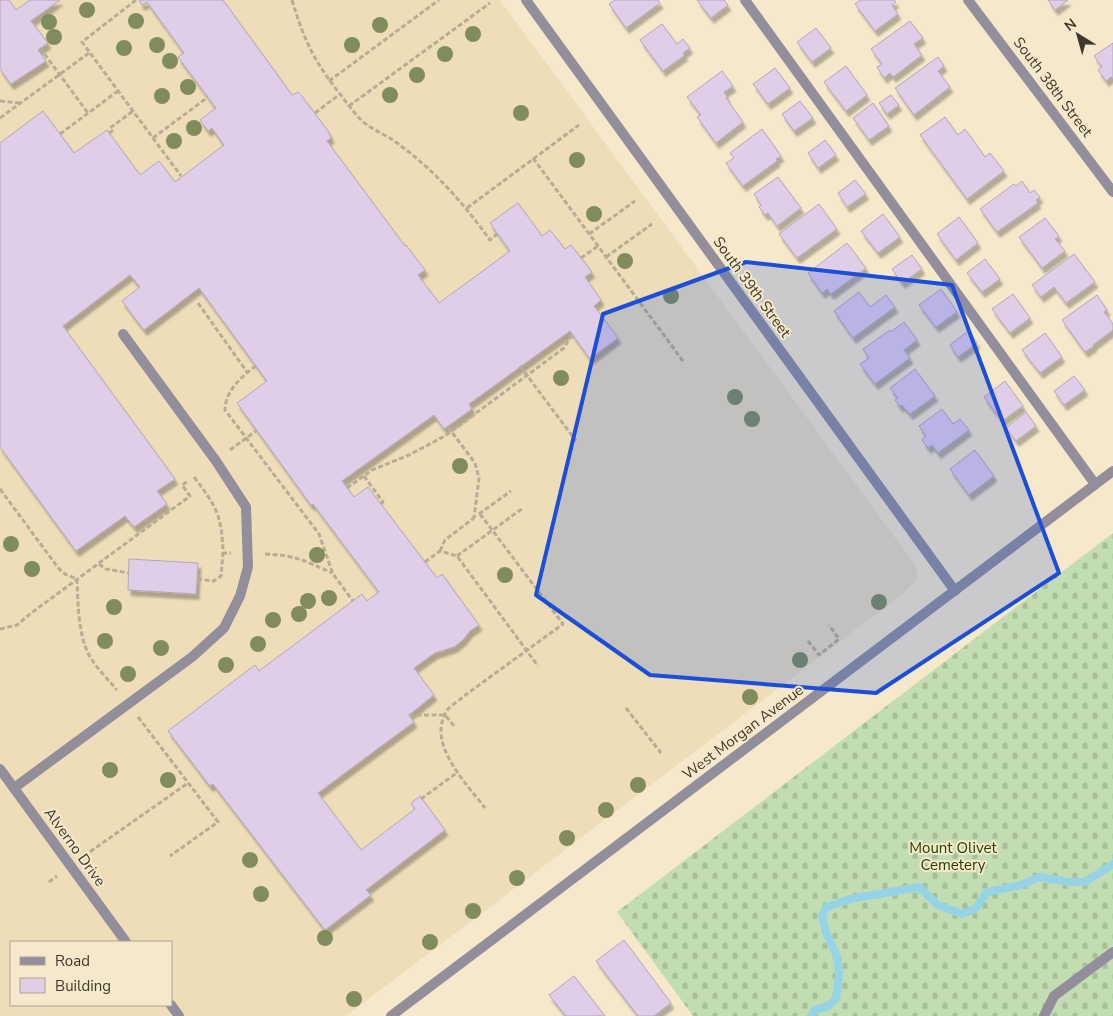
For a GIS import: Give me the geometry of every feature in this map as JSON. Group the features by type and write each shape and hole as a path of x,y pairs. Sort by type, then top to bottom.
{"street":[{"name":"South 39th Street","path":"526,0 955,591"},
{"path":"745,0 1095,484"},
{"name":"South 38th Street","path":"968,0 1113,192"},
{"path":"14,788 192,657 224,628 240,596 248,567 246,507 216,461 123,334"},
{"name":"West Morgan Avenue","path":"391,1016 1113,470"},
{"name":"Alverno Drive","path":"0,769 125,941"},
{"path":"1044,1016 1054,996 1113,952"}],"path":[{"path":"136,0 82,42 181,176"},
{"path":"292,0 312,56 349,106 374,130 400,145 447,186 467,208 490,240 497,234"},
{"path":"329,81 440,0"},
{"path":"349,106 490,2"},
{"path":"40,48 88,113"},
{"path":"0,118 89,52"},
{"path":"60,134 118,91"},
{"path":"315,113 340,94"},
{"path":"153,138 208,97"},
{"path":"0,101 20,103"},
{"path":"109,133 112,131 110,128 133,111"},
{"path":"467,208 580,125"},
{"path":"533,158 683,361"},
{"path":"589,234 635,201"},
{"path":"606,257 652,224"},
{"path":"581,258 598,246"},
{"path":"198,303 247,372"},
{"path":"346,488 372,470 415,452 452,432 564,348 572,334"},
{"path":"256,366 247,372 226,397 225,410 319,534 333,574 353,601"},
{"path":"520,366 576,441"},
{"path":"448,426 475,463 477,470 479,478 474,518"},
{"path":"228,452 256,431"},
{"path":"364,476 383,502 381,504"},
{"path":"194,477 213,502 219,517 223,553 221,576 214,581 197,578"},
{"path":"0,629 17,625 190,496 182,485 187,482"},
{"path":"0,489 59,569 77,579"},
{"path":"425,562 440,551 445,540 511,491"},
{"path":"457,556 523,508"},
{"path":"480,514 563,624 449,708 442,724 441,741 448,758 485,808"},
{"path":"440,551 457,556 538,666"},
{"path":"223,553 234,554"},
{"path":"264,554 283,554 299,558 333,574"},
{"path":"98,564 106,569 129,573"},
{"path":"77,579 83,638 94,664 128,704 218,822 170,856"},
{"path":"808,641 819,655 833,645 839,639 829,625"},
{"path":"626,708 660,753"},
{"path":"409,715 446,715"},
{"path":"446,715 455,727"},
{"path":"421,799 458,772"},
{"path":"49,882 188,783"}],"highlighted area":[{"path":"746,262 952,285 1059,573 876,693 650,675 536,595 603,314"}],"shaded area":[{"path":"0,0 500,0 916,566 918,576 904,593 346,1016 0,1016"}],"green space":[{"name":"Mount Olivet Cemetery","path":"1113,533 1113,1016 693,1016 617,912"}],"building":[{"path":"0,0 9,0 16,10 30,0 60,0 31,21 48,43 38,50 46,61 11,84 0,69"},
{"path":"139,0 223,0 292,95 298,92 301,95 328,131 331,138 327,141 425,270 418,275 439,303 510,251 490,223 518,203 542,236 550,230 565,249 571,245 592,272 585,277 601,300 594,306 618,338 590,359 570,331 469,404 472,409 444,429 434,415 342,481 354,497 368,487 437,578 442,574 479,625 454,647 435,653 414,668 434,695 409,715 414,722 318,793 361,850 415,809 411,803 420,796 445,830 366,890 371,895 325,930 213,784 210,786 168,731 255,665 259,671 362,594 367,601 379,592 313,504 311,505 237,403 267,381 199,288 144,330 122,301 140,287 130,275 63,326 175,479 157,491 167,504 134,527 125,516 76,551 0,447 0,143 43,111 74,153 107,130 140,175 159,161 175,182 224,145 212,128 208,131 200,120 216,108 178,57 184,53 147,2 142,5"},
{"path":"615,0 658,0 660,3 626,28 609,4"},
{"path":"697,0 724,0 728,5 711,18"},
{"path":"860,0 894,0 896,2 892,5 898,14 875,31 855,4"},
{"path":"1048,0 1068,0 1055,10"},
{"path":"910,21 923,38 914,44 922,55 893,77 890,73 884,78 877,67 882,64 871,49"},
{"path":"662,24 677,44 683,39 690,48 683,53 685,55 663,71 640,40"},
{"path":"816,28 831,48 812,62 797,42"},
{"path":"1113,43 1113,79 1111,77 1106,81 1098,70 1102,67 1094,56"},
{"path":"938,57 944,66 938,71 950,87 914,115 895,88"},
{"path":"846,66 867,95 846,111 824,82"},
{"path":"775,68 790,88 768,104 753,84"},
{"path":"722,71 733,86 724,92 726,98 743,122 716,143 697,117 701,115 687,97"},
{"path":"891,95 899,105 887,114 879,103"},
{"path":"800,101 813,118 794,131 782,114"},
{"path":"873,103 889,126 869,140 853,118"},
{"path":"945,117 958,135 965,129 985,157 990,153 1004,171 967,199 920,135"},
{"path":"762,129 781,156 743,186 726,163 734,158 730,153"},
{"path":"825,140 836,155 818,168 808,153"},
{"path":"778,177 801,208 777,226 768,213 765,215 759,207 761,205 754,194"},
{"path":"855,180 866,194 847,207 838,193"},
{"path":"1022,181 1030,193 1034,190 1040,197 1036,200 1038,203 997,232 980,209 1014,184 1016,186"},
{"path":"819,204 837,229 797,258 779,234"},
{"path":"883,214 900,237 878,253 861,231"},
{"path":"959,217 978,243 956,260 937,234"},
{"path":"1045,218 1059,236 1055,239 1065,251 1042,268 1019,237"},
{"path":"847,243 866,268 831,294 827,289 822,293 808,273"},
{"path":"1074,254 1095,282 1066,303 1054,287 1041,297 1032,285"},
{"path":"912,255 922,269 902,283 892,269"},
{"path":"985,259 1000,279 982,292 967,273"},
{"path":"941,289 957,312 936,327 919,305"},
{"path":"859,292 870,307 886,295 895,307 853,338 834,311"},
{"path":"1013,294 1030,318 1010,333 992,309"},
{"path":"1097,295 1107,310 1104,312 1113,324 1113,330 1085,352 1062,320"},
{"path":"904,322 917,340 904,350 910,358 875,384 860,364 869,358 863,349"},
{"path":"968,331 977,343 958,357 950,345"},
{"path":"1045,333 1062,357 1040,373 1022,350"},
{"path":"915,369 935,396 910,414 902,405 900,407 895,400 898,398 890,388"},
{"path":"1074,376 1085,390 1064,405 1054,391"},
{"path":"1005,381 1023,406 1002,421 984,397"},
{"path":"942,409 953,424 960,419 969,430 938,453 932,445 928,448 922,440 926,436 919,426"},
{"path":"1026,412 1036,426 1016,441 1006,428"},
{"path":"975,450 994,476 969,495 950,469"},
{"path":"129,559 198,563 196,594 128,590"},
{"path":"624,940 671,1003 654,1016 638,1016 596,961"},
{"path":"574,976 605,1016 566,1016 549,995"}],"waterway":[{"path":"811,1016 815,1010 827,1007 836,999 839,976 838,959 826,932 822,915 827,907 850,899 919,887 938,905 962,914 975,909 987,892 1018,886 1040,877 1068,882 1085,882 1113,864"}]}
